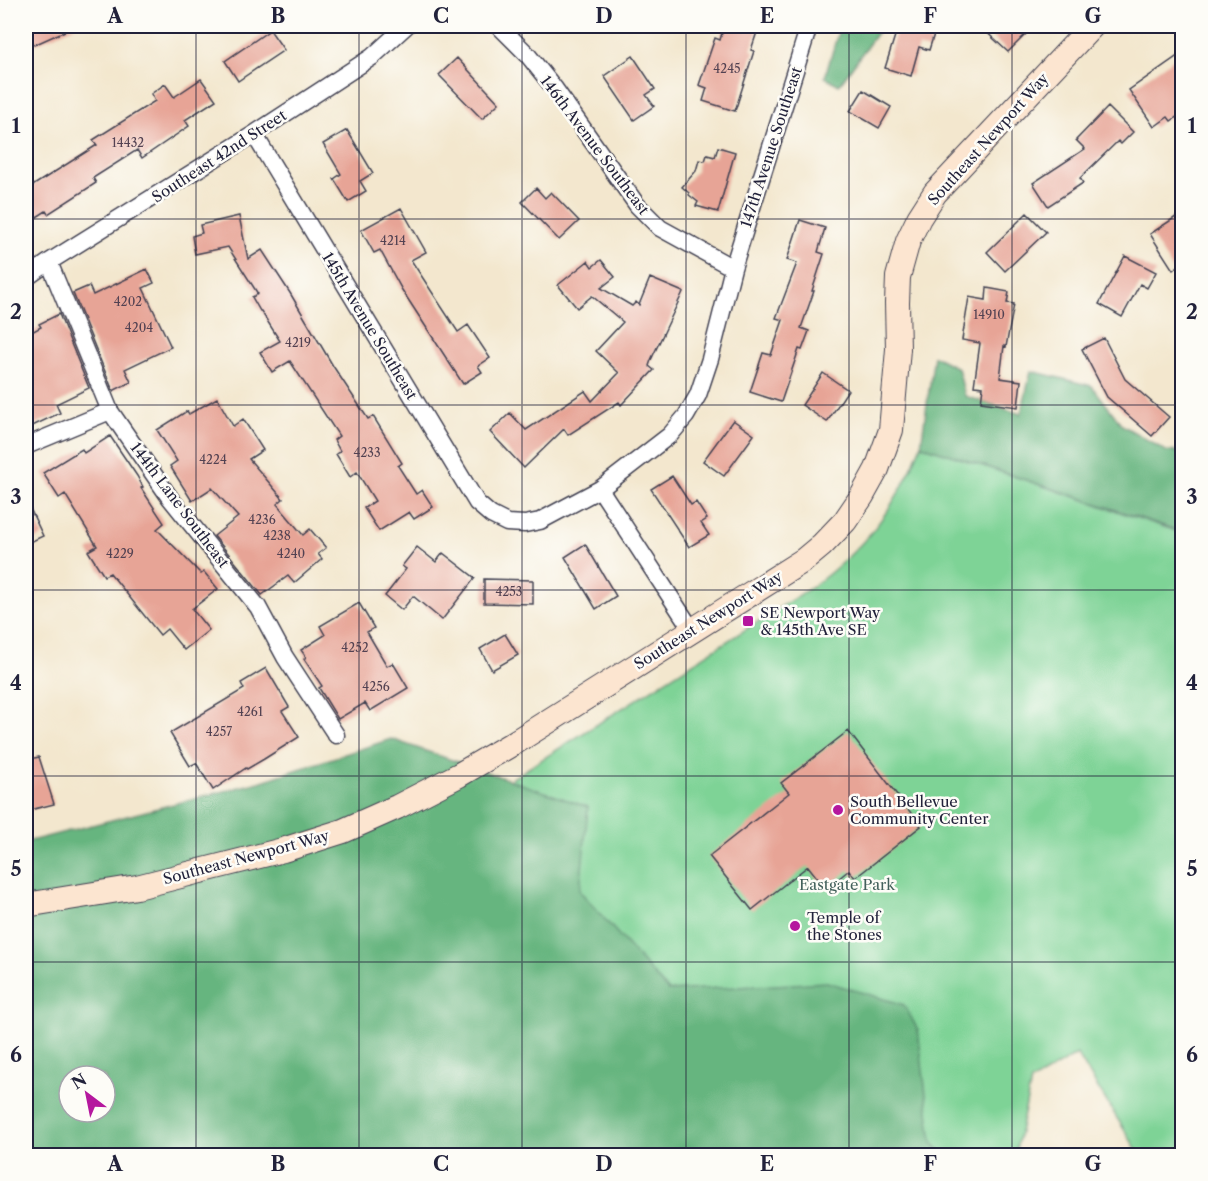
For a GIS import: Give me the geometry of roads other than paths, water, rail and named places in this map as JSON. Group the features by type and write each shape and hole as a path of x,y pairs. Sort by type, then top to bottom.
{"main road":[{"name":"Southeast Newport Way","path":"26,905 137,886 283,850 343,831 397,807 469,769 549,722 804,560 845,521 862,496 877,469 891,430 898,349 898,277 908,241 915,226 935,193 1092,26"}],"street":[{"name":"Southeast 42nd Street","path":"26,278 372,57 406,26"},
{"name":"146th Avenue Southeast","path":"499,26 527,54 555,89 637,205 660,228 733,268"},
{"name":"147th Avenue Southeast","path":"491,515 507,523 525,524 540,521 600,489 670,435 686,416 698,395 710,359 733,268 809,26"},
{"name":"145th Avenue Southeast","path":"254,134 467,488 477,503 491,515"},
{"name":"144th Lane Southeast","path":"49,262 110,411 170,498 258,607 285,657 336,735"},
{"path":"26,446 110,411"},
{"path":"600,489 692,630"}],"place":[{"name":"SE Newport Way & 145th Ave SE","path":"748,621"},
{"name":"South Bellevue Community Center","path":"838,810"},
{"name":"Temple of the Stones","path":"795,926"}],"park label":[{"name":"Eastgate Park","path":"847,884"}]}
